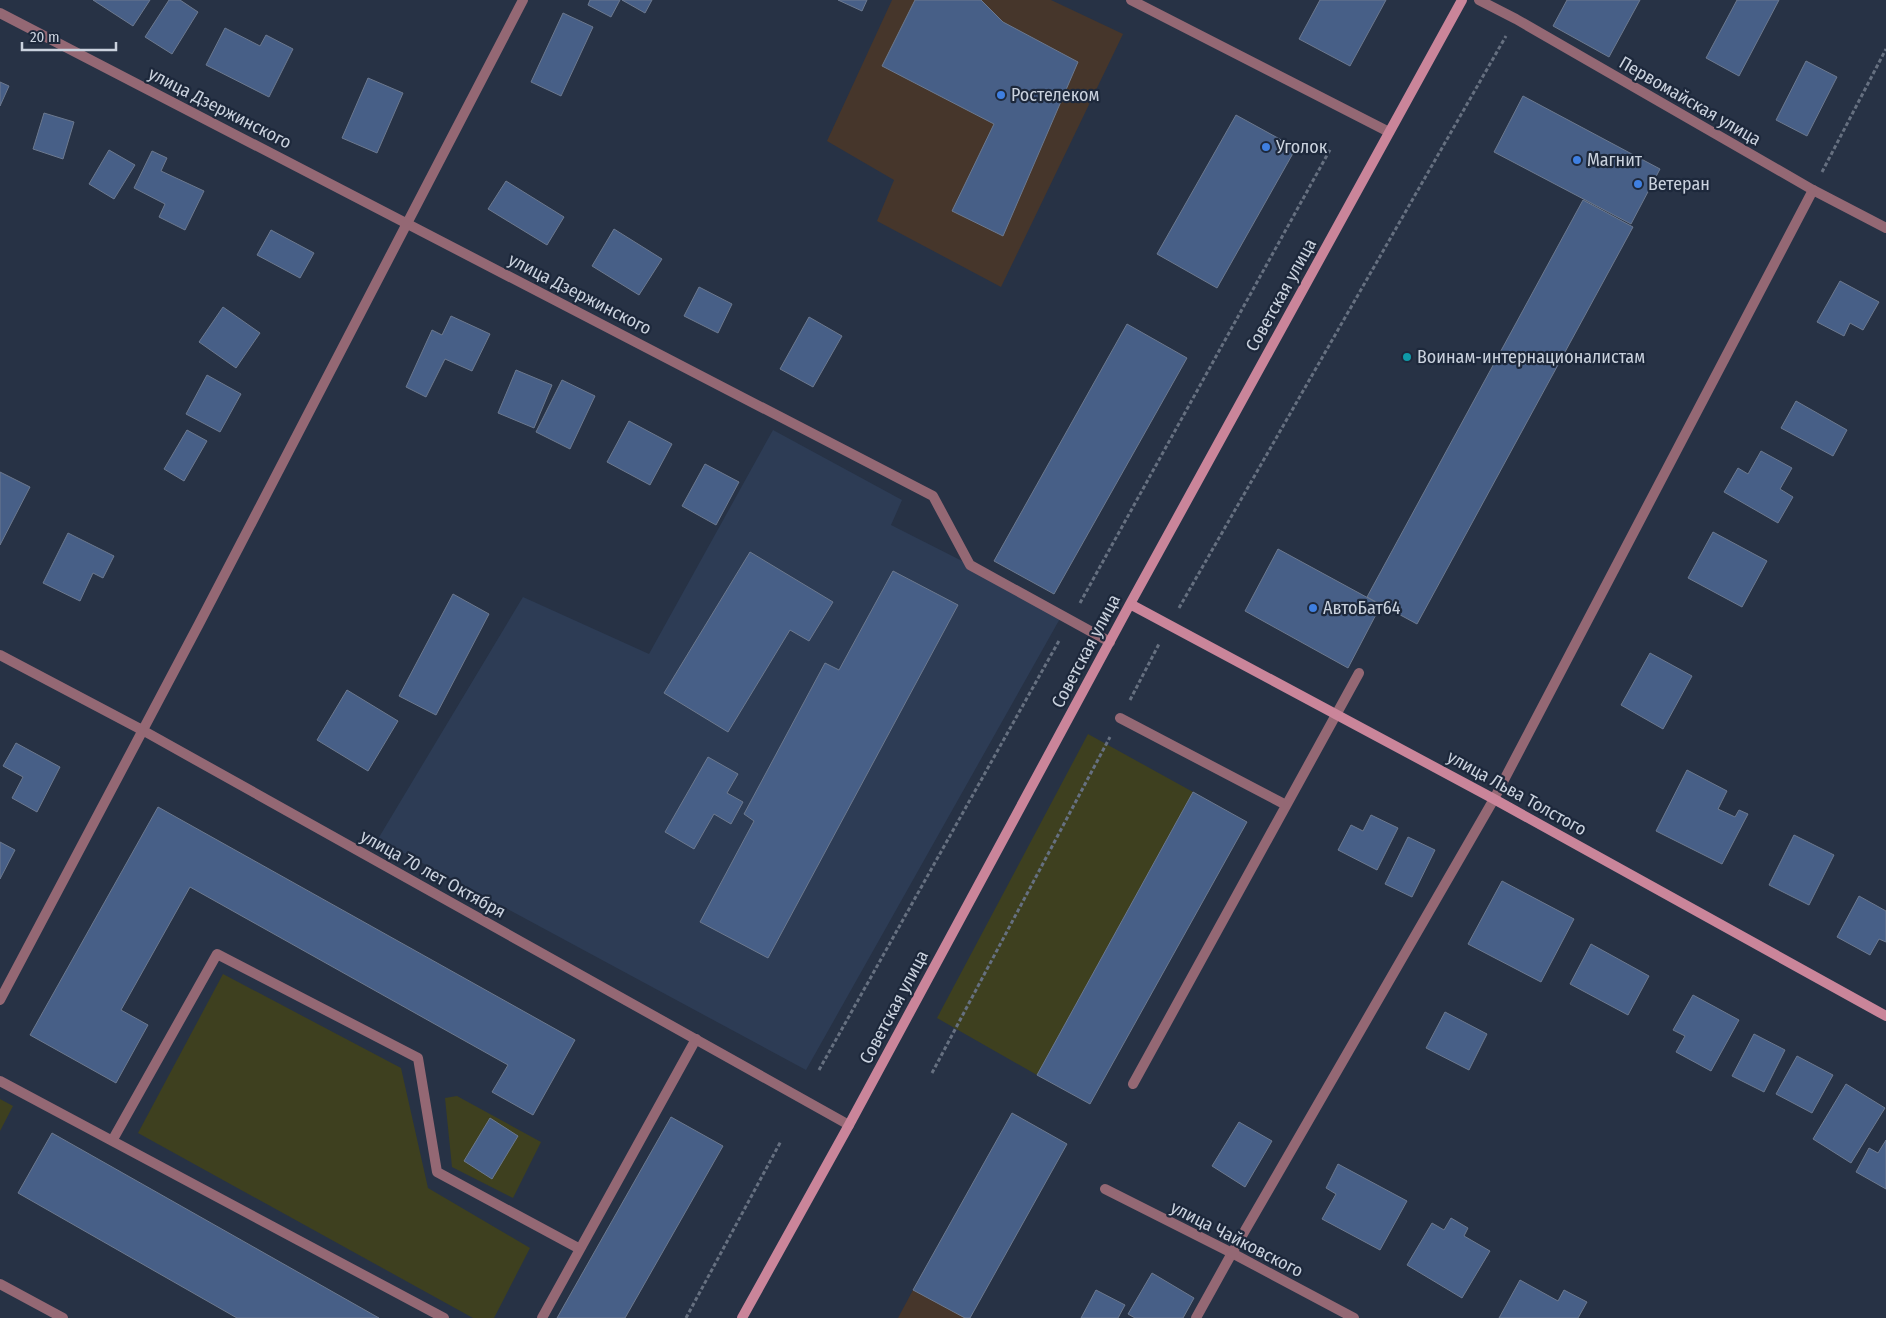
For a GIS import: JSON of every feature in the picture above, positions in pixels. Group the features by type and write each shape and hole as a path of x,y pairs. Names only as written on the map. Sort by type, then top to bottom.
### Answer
{"main road":[{"name":"Советская улица","path":"742,1318 849,1125 1130,604 1462,0"},
{"name":"улица Льва Толстого","path":"1130,604 1494,799 1886,1016"}],"street":[{"path":"0,1000 144,731 523,0"},
{"path":"1131,0 1389,132"},
{"name":"Первомайская улица","path":"1480,0 1516,18 1813,190 1886,228"},
{"name":"улица Дзержинского","path":"0,13 933,496 970,565 1110,642"},
{"path":"1196,1318 1494,799 1813,190"},
{"name":"улица 70 лет Октября","path":"0,655 144,731 849,1125"},
{"path":"1134,1084 1359,673"},
{"path":"1120,718 1286,805"},
{"path":"112,1141 217,954 418,1058 437,1172 580,1249"},
{"path":"542,1318 696,1039"},
{"path":"0,1081 444,1318"},
{"name":"улица Чайковского","path":"1105,1190 1232,1253 1354,1318"},
{"path":"0,1284 63,1318"}],"path":[{"path":"932,1074 1169,625 1516,18"},
{"path":"1813,190 1886,49"},
{"path":"819,1070 1071,620 1331,148"},
{"path":"686,1318 781,1141"}],"shaded area":[{"path":"892,0 1051,0 1123,34 1001,287 877,221 894,180 827,141"},
{"path":"773,430 902,500 891,525 1062,615 806,1070 378,839 523,597 649,654"},
{"path":"913,1290 967,1318 898,1318"}],"green space":[{"path":"1088,734 1193,792 1037,1075 937,1018"},
{"path":"223,974 401,1068 428,1188 530,1248 494,1318 473,1318 138,1133"},
{"path":"457,1096 541,1142 513,1198 452,1167 445,1098"},
{"path":"0,1099 13,1106 0,1131"}],"building":[{"path":"93,0 150,0 133,26"},
{"path":"169,0 180,0 198,12 172,54 145,37"},
{"path":"590,0 620,0 611,17 588,5"},
{"path":"622,0 652,0 645,13"},
{"path":"838,0 867,0 862,11"},
{"name":"Ростелеком","path":"915,0 981,0 1003,22 1078,62 1003,236 952,211 994,124 882,66"},
{"path":"1320,0 1386,0 1350,66 1299,39"},
{"path":"1567,0 1640,0 1609,57 1553,26"},
{"path":"1737,0 1779,0 1739,76 1706,58"},
{"path":"563,13 593,27 561,96 531,82"},
{"path":"225,28 260,46 266,35 293,49 269,97 206,65"},
{"path":"1806,61 1837,77 1807,136 1776,120"},
{"path":"368,78 403,93 377,153 342,138"},
{"path":"0,82 9,86 0,106"},
{"name":"Магнит","path":"1523,96 1660,169 1631,224 1494,152"},
{"path":"44,113 74,122 63,159 33,149"},
{"path":"1236,115 1296,148 1217,288 1157,254"},
{"path":"109,150 135,165 114,199 89,184"},
{"path":"152,151 167,158 161,171 204,191 185,230 159,217 165,204 134,188"},
{"path":"506,181 564,217 547,245 488,209"},
{"path":"1583,200 1633,227 1417,624 1367,597"},
{"path":"614,229 662,259 639,295 592,266"},
{"path":"271,230 314,253 300,278 257,255"},
{"path":"1840,281 1879,302 1863,330 1850,323 1844,336 1817,322"},
{"path":"699,287 732,304 718,333 684,316"},
{"path":"223,307 260,333 236,368 199,342"},
{"path":"451,316 490,334 472,371 445,359 426,397 406,387 432,330 442,335"},
{"path":"809,317 842,336 813,387 780,369"},
{"path":"1127,324 1187,358 1054,594 994,561"},
{"path":"516,370 552,385 534,428 498,413"},
{"path":"207,375 241,394 220,432 186,414"},
{"path":"562,380 595,396 570,449 536,432"},
{"path":"1796,401 1847,430 1833,456 1781,428"},
{"path":"629,421 672,444 650,485 607,462"},
{"path":"187,430 207,441 184,481 164,469"},
{"path":"1761,451 1792,468 1780,489 1793,497 1778,523 1724,492 1738,468 1748,474"},
{"path":"705,464 739,482 716,525 682,506"},
{"path":"0,472 30,487 0,545"},
{"path":"1713,532 1767,561 1742,607 1688,578"},
{"path":"68,533 114,556 103,578 93,573 80,601 43,583"},
{"name":"АвтоБат64","path":"1278,549 1381,605 1348,668 1245,611"},
{"path":"750,552 833,602 809,641 790,630 728,732 664,693"},
{"path":"893,571 958,605 768,958 700,922 754,821 744,814 825,663 839,670"},
{"path":"453,594 489,614 436,715 399,696"},
{"path":"1650,653 1692,676 1663,729 1621,705"},
{"path":"347,690 398,721 368,771 317,740"},
{"path":"16,743 60,767 37,812 12,798 23,777 3,766"},
{"path":"708,757 738,774 727,793 743,802 731,824 714,814 694,849 665,832"},
{"path":"1687,770 1727,791 1718,809 1735,817 1739,810 1748,814 1722,864 1656,831"},
{"path":"1193,792 1247,822 1090,1104 1037,1075"},
{"path":"158,807 575,1040 533,1115 492,1092 508,1065 190,887 121,1010 148,1025 116,1083 30,1035"},
{"path":"1371,815 1398,828 1377,870 1338,850 1351,825 1363,831"},
{"path":"1794,835 1834,855 1809,905 1769,885"},
{"path":"1408,837 1435,850 1412,897 1385,884"},
{"path":"0,842 15,850 0,879"},
{"path":"1502,881 1574,919 1541,982 1468,944"},
{"path":"1859,896 1886,911 1886,942 1879,939 1870,955 1837,937"},
{"path":"1591,944 1649,976 1628,1015 1570,984"},
{"path":"1693,995 1739,1020 1711,1071 1676,1052 1685,1036 1673,1030"},
{"path":"1445,1012 1487,1034 1469,1070 1426,1048"},
{"path":"1754,1034 1785,1050 1764,1092 1732,1076"},
{"path":"1797,1056 1833,1075 1812,1113 1776,1094"},
{"path":"1846,1084 1885,1108 1851,1163 1813,1139"},
{"path":"1012,1113 1067,1144 970,1318 965,1318 913,1290"},
{"path":"671,1117 723,1146 625,1318 557,1318"},
{"path":"490,1118 518,1136 492,1179 464,1161"},
{"path":"1239,1122 1272,1141 1245,1187 1212,1166"},
{"path":"52,1133 379,1318 237,1318 18,1193"},
{"path":"1886,1140 1886,1189 1856,1172 1869,1148 1878,1153"},
{"path":"1338,1164 1407,1201 1380,1250 1322,1219 1336,1194 1326,1188"},
{"path":"1451,1218 1468,1228 1464,1236 1490,1251 1462,1298 1407,1265 1432,1223 1444,1230"},
{"path":"1152,1273 1194,1298 1183,1318 1135,1318 1128,1314"},
{"path":"1520,1280 1558,1301 1564,1290 1587,1302 1578,1318 1499,1318"},
{"path":"1096,1290 1125,1305 1118,1318 1081,1318"}],"place":[{"name":"Ростелеком","path":"1001,95"},
{"name":"Уголок","path":"1266,147"},
{"name":"Магнит","path":"1577,160"},
{"name":"Ветеран","path":"1638,184"},
{"name":"Воинам-интернационалистам","path":"1407,357"},
{"name":"АвтоБат64","path":"1313,608"}]}
